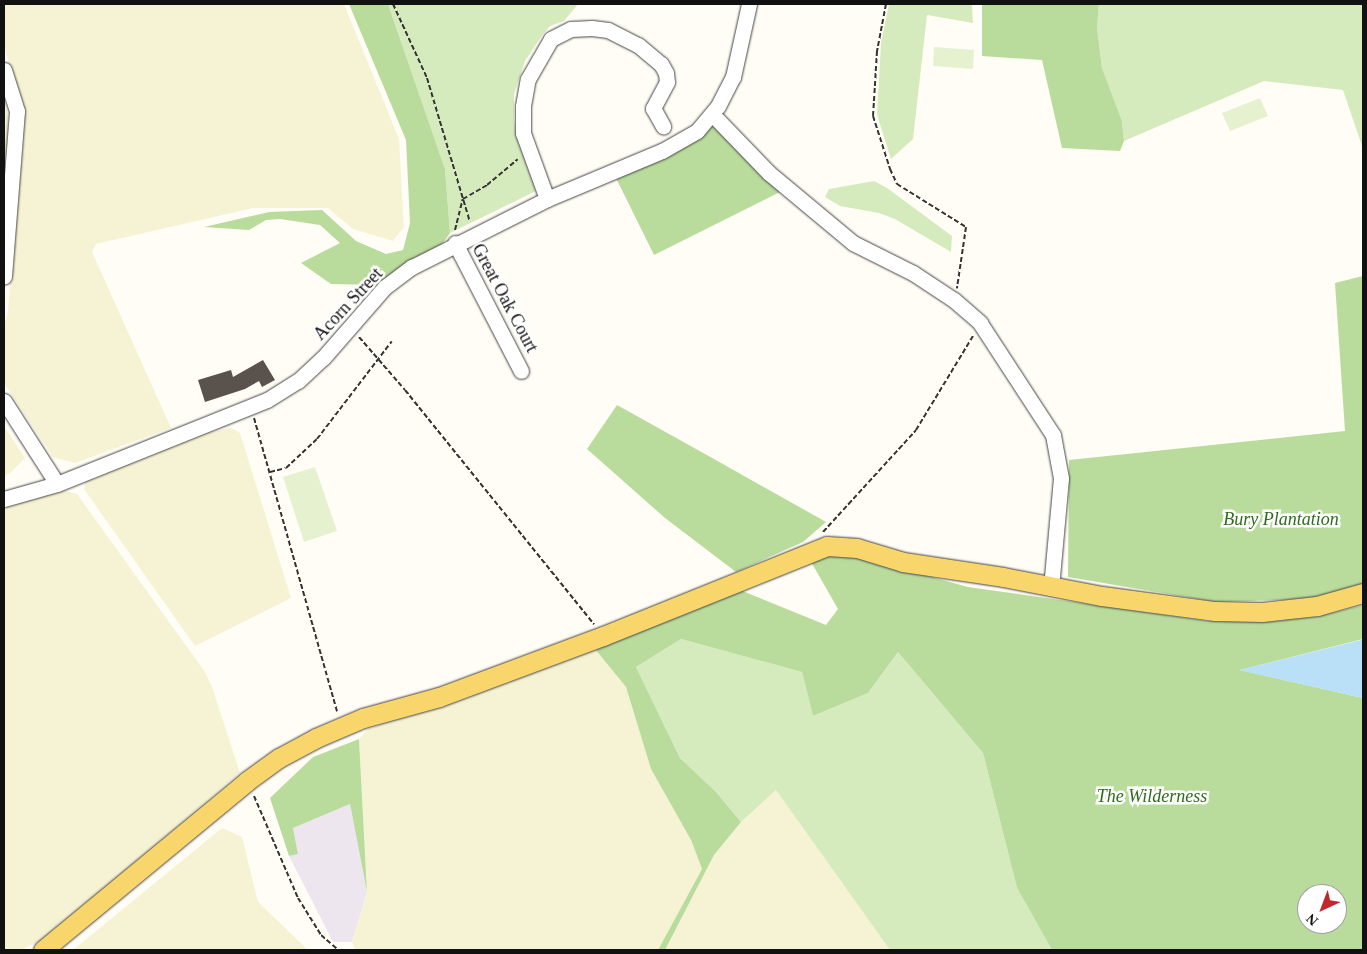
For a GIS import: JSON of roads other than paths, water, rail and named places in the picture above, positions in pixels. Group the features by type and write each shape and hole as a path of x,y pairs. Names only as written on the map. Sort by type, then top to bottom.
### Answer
{"main road":[{"path":"43,950 247,781 279,758 341,726 438,697 603,636 827,546 857,548 903,562 1003,577 1051,587 1215,611 1262,612 1308,607 1363,593"}],"street":[{"name":"Acorn Street","path":"4,499 58,484 167,438 251,407 298,382 323,358 384,287 412,267 474,234 547,199 662,151 697,131 718,106 733,77 750,4"},
{"path":"547,199 523,134 523,106 528,79 551,39 571,29 608,30 638,45 661,64 666,72 667,82 654,108 663,126"},
{"path":"4,70 18,111 4,276"},
{"path":"712,114 769,173 853,243 912,273 954,300 980,323 1053,436 1060,478 1051,587"},
{"name":"Great Oak Court","path":"457,243 521,371"},
{"path":"4,401 58,484"}],"water":[{"path":"1363,639 1363,698 1239,670 1361,640"}],"park label":[{"name":"Bury Plantation","path":"1281,519"},
{"name":"The Wilderness","path":"1152,796"}]}
